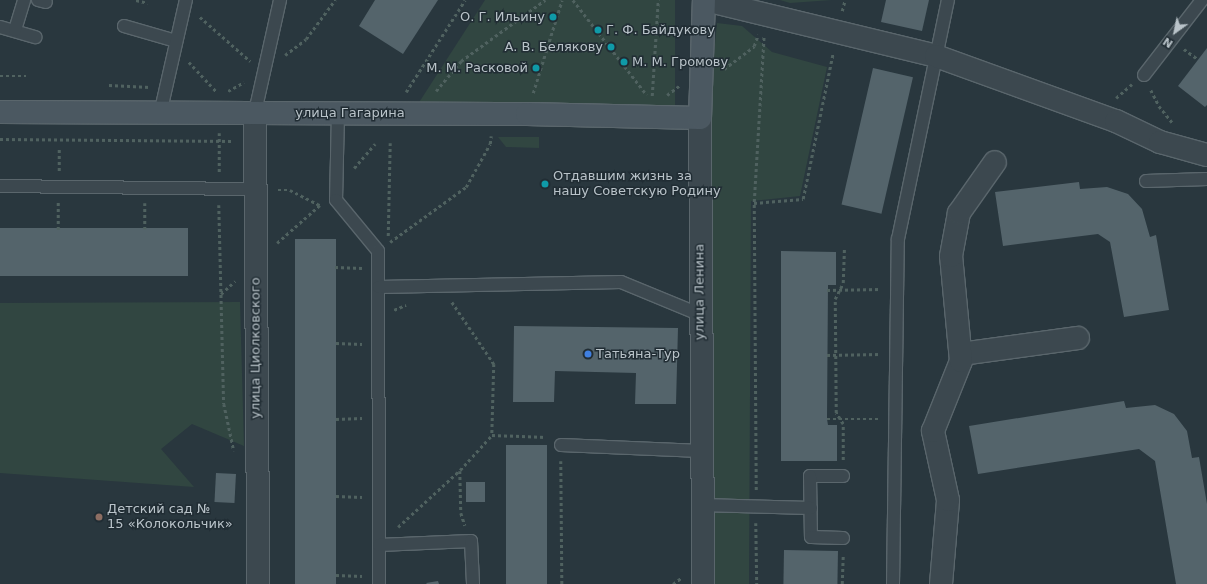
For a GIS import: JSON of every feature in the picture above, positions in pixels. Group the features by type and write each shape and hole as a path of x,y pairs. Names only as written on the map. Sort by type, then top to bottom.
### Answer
{"street":[{"path":"705,0 936,56 1116,121 1160,142 1207,155"},
{"name":"улица Ленина","path":"703,584 701,504 700,79 705,0"},
{"name":"улица Гагарина","path":"0,112 160,114 255,112 527,114 700,118"},
{"name":"улица Циолковского","path":"255,112 258,584"},
{"path":"941,584 948,500 933,431 961,361 951,256 959,213 995,162"},
{"path":"961,354 1078,338"}],"lane":[{"path":"15,30 24,0"},
{"path":"255,112 262,72 280,0"},
{"path":"893,584 898,239 948,0"},
{"path":"1144,75 1202,0"},
{"path":"160,114 185,2"},
{"path":"124,26 176,44"},
{"path":"0,27 36,37"},
{"path":"338,113 336,200 378,251 379,584"},
{"path":"1146,182 1207,179"},
{"path":"0,186 219,190 255,189"},
{"path":"379,287 621,282 700,315"},
{"path":"561,446 701,451"},
{"path":"843,476 810,476 811,537 843,538"},
{"path":"701,504 811,508"},
{"path":"379,545 471,541 473,584"}],"path":[{"path":"136,0 148,3"},
{"path":"176,44 220,95 262,72 306,39 335,0"},
{"path":"403,97 465,0"},
{"path":"433,95 461,61 545,0"},
{"path":"527,114 562,0"},
{"path":"573,0 651,100 658,0"},
{"path":"754,203 803,199 845,0"},
{"path":"185,2 262,72"},
{"path":"700,79 711,79 754,46 766,14"},
{"path":"757,584 754,203 766,14"},
{"path":"1096,114 1144,75 1159,106 1174,124"},
{"path":"0,76 26,76"},
{"path":"390,142 388,244 466,187 490,144 491,136"},
{"path":"336,188 375,144"},
{"path":"219,147 224,404 235,455"},
{"path":"145,188 145,229"},
{"path":"255,189 290,190 326,209"},
{"path":"843,476 843,424 836,413 836,299 843,283 844,247"},
{"path":"336,268 370,268 371,257 378,251"},
{"path":"828,290 897,288"},
{"path":"379,545 460,470 492,436 494,364 449,296"},
{"path":"336,343 364,344"},
{"path":"827,355 897,353"},
{"path":"336,419 364,418"},
{"path":"827,419 896,419"},
{"path":"492,436 551,437 561,446 562,584"},
{"path":"460,470 461,513 471,541"},
{"path":"336,496 364,497"},
{"path":"842,584 843,538"},
{"path":"336,575 364,576"}],"green space":[{"path":"485,0 675,0 675,110 418,104"},
{"path":"780,0 832,0 790,3"},
{"path":"717,23 742,26 772,52 827,67 800,196 751,201 749,584 714,584 708,118"},
{"path":"498,137 539,137 539,148 506,147"},
{"path":"240,302 244,446 192,424 161,449 194,487 0,473 0,303"}],"building":[{"path":"375,0 438,0 403,54 359,26"},
{"path":"886,0 929,0 922,31 881,22"},
{"path":"1207,48 1207,105 1205,107 1178,86"},
{"path":"873,68 913,77 881,214 842,204"},
{"path":"1079,182 1080,189 1107,187 1128,194 1142,209 1150,237 1156,235 1169,310 1124,317 1110,242 1098,234 1003,246 995,192"},
{"path":"0,228 188,228 188,276 0,276"},
{"path":"295,239 336,239 336,584 295,584"},
{"path":"781,251 836,252 836,285 828,285 827,419 828,425 837,425 837,461 781,461"},
{"path":"514,326 678,328 676,404 635,404 636,373 555,371 554,402 513,402"},
{"path":"1124,401 1126,408 1155,405 1174,414 1187,431 1192,458 1199,457 1207,504 1207,584 1176,584 1155,461 1139,449 978,474 969,426"},
{"path":"506,445 547,445 547,584 506,584"},
{"path":"216,473 236,474 234,503 214,502"},
{"path":"466,482 485,482 485,502 466,502"},
{"path":"784,550 838,551 837,584 783,584"},
{"path":"438,581 439,584 426,583"}],"place":[{"name":"О. Г. Ильину","path":"553,17"},
{"name":"Г. Ф. Байдукову","path":"598,30"},
{"name":"А. В. Белякову","path":"611,47"},
{"name":"М. М. Громову","path":"624,62"},
{"name":"М. М. Расковой","path":"536,68"},
{"name":"Отдавшим жизнь за нашу Советскую Родину","path":"545,184"},
{"name":"Татьяна-Тур","path":"588,354"},
{"name":"Детский сад № 15 «Колокольчик»","path":"99,517"}]}
